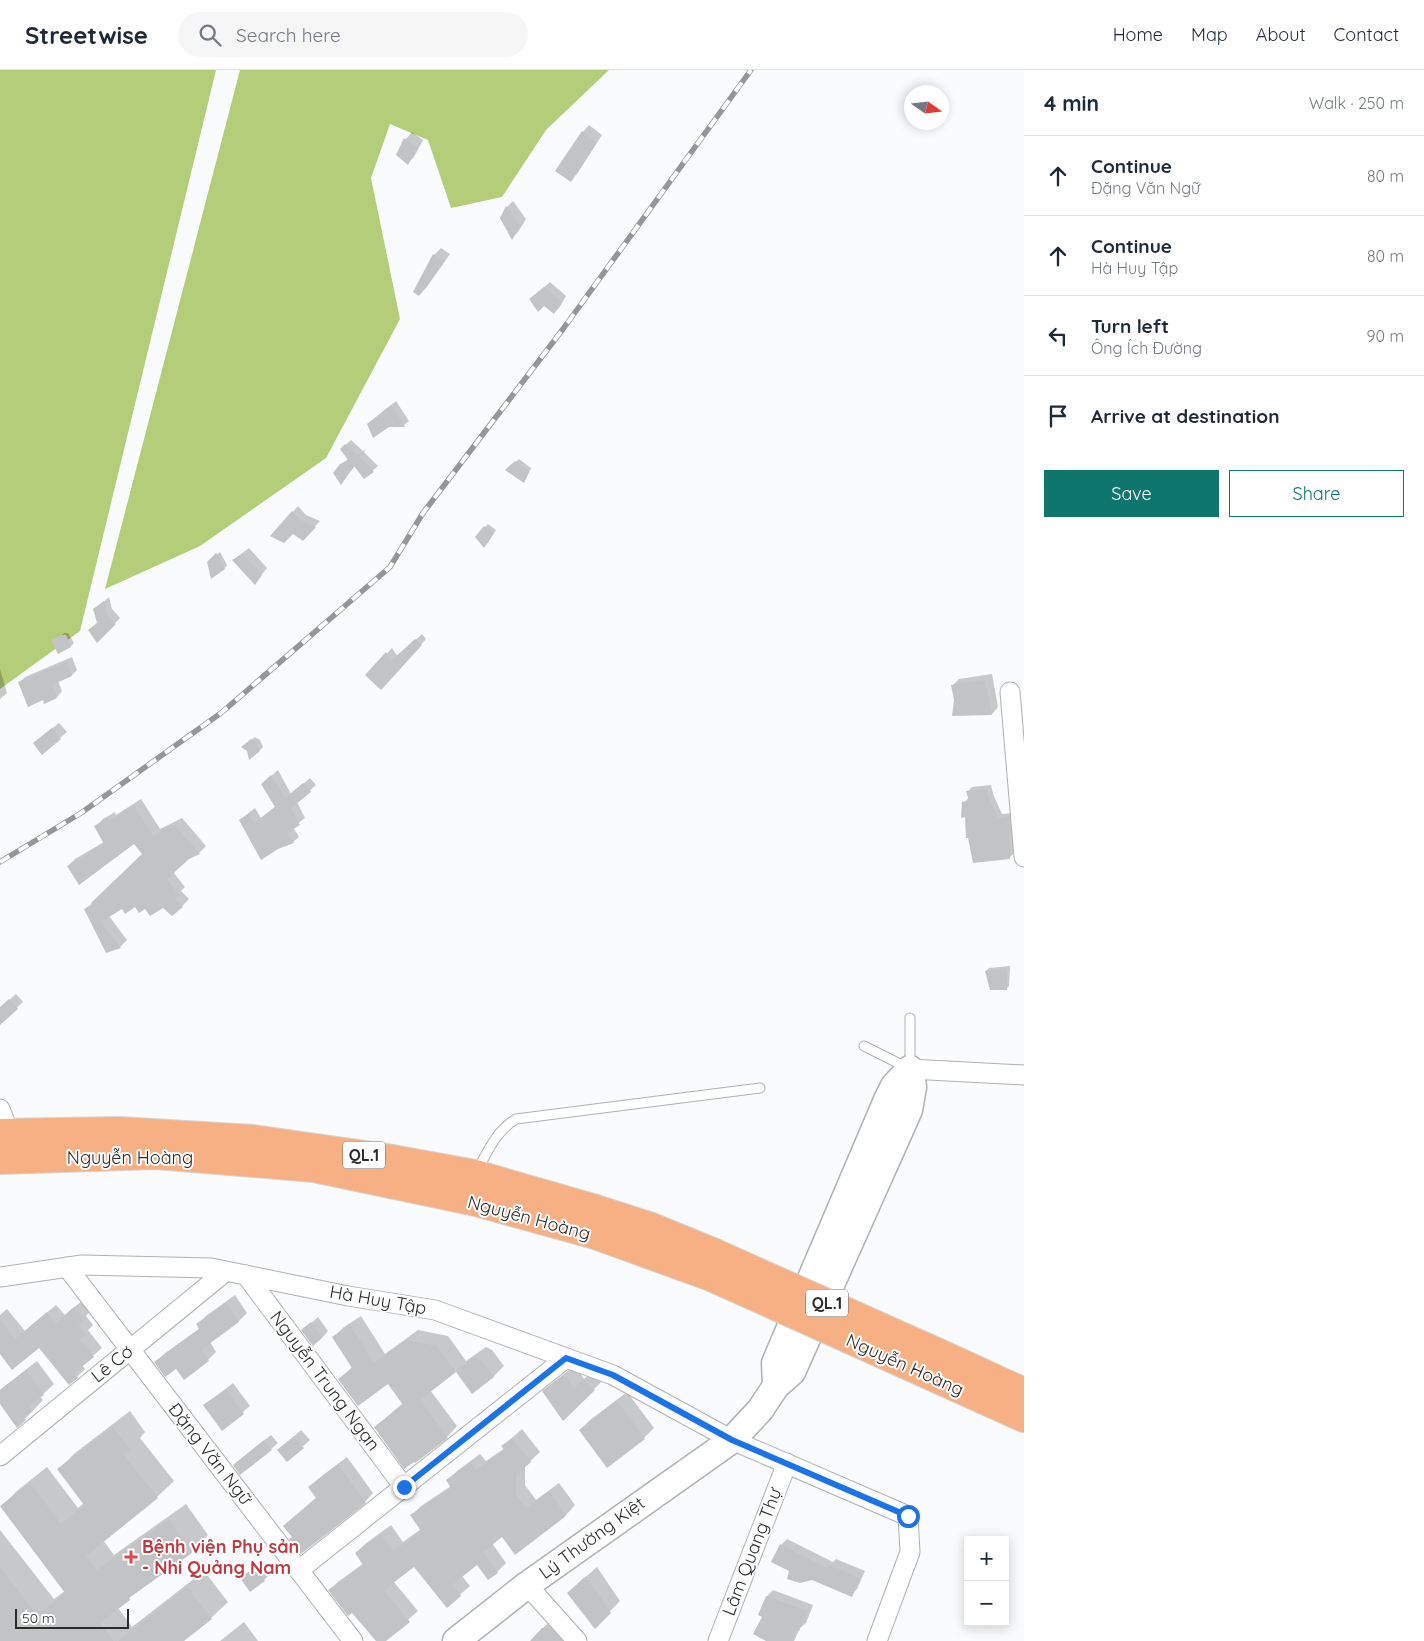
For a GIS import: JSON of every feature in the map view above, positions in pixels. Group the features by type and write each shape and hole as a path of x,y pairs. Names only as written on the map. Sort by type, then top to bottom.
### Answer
{"highway":[{"name":"Nguyễn Hoàng","path":"3,1124 253,1139 387,1158 475,1174 649,1226 713,1265 932,1363 1024,1392"},
{"name":"Nguyễn Hoàng","path":"0,1160 156,1154 314,1168 485,1205 713,1265"},
{"name":"Nguyễn Hoàng","path":"932,1363 1024,1418"}],"street":[{"path":"1010,692 1019,744 1024,855"},
{"path":"910,1069 1024,1075"},
{"name":"Lý Thường Kiệt","path":"456,1641 526,1585 732,1440 760,1410 776,1386 775,1363 843,1232 887,1100 894,1086 910,1069"},
{"name":"Hà Huy Tập","path":"0,1277 82,1265 211,1268 348,1296 434,1310 613,1375 732,1440"},
{"name":"Đặng Văn Ngữ","path":"67,1267 354,1641"},
{"name":"Lê Cơ","path":"4,1446 130,1350 225,1272"},
{"name":"Nguyễn Trung Ngạn","path":"246,1275 404,1487"},
{"path":"299,1570 566,1358"},
{"path":"732,1440 908,1516 910,1552 876,1641"},
{"name":"Lâm Quang Thự","path":"721,1640 786,1463"},
{"path":"526,1585 577,1641"}],"lane":[{"path":"864,1046 910,1069 910,1018"},
{"path":"475,1174 496,1136 516,1119 760,1088"}],"green space":[{"path":"0,70 216,70 80,631 0,689"},
{"path":"240,70 609,70 546,130 502,197 451,208 428,140 390,124 371,178 400,319 326,458 200,546 105,589"}],"building":[{"path":"582,131 597,142 571,182 555,171"},
{"path":"404,138 417,147 408,165 396,155"},
{"path":"506,206 520,226 512,240 500,218"},
{"path":"433,254 445,261 419,296 413,292"},
{"path":"544,287 561,301 554,314 544,306 538,312 529,299"},
{"path":"391,405 405,427 389,427 373,438 367,424"},
{"path":"345,444 357,455 364,452 360,457 374,472 364,479 354,466 341,485 333,473 340,464 348,460 340,449"},
{"path":"515,461 529,471 524,483 505,470"},
{"path":"292,511 300,520 316,527 303,541 293,534 284,543 270,536"},
{"path":"484,526 494,533 484,548 475,537"},
{"path":"216,553 225,569 211,579 207,562"},
{"path":"242,554 262,575 255,585 232,560"},
{"path":"104,601 107,615 116,624 97,643 88,630 97,623 93,609"},
{"path":"61,635 66,635 71,647 58,654 51,640"},
{"path":"415,639 422,645 381,690 365,675 386,652 391,661"},
{"path":"66,662 72,676 52,685 57,698 44,704 43,700 28,707 18,682"},
{"path":"985,680 992,715 952,716 954,700 951,685"},
{"path":"52,728 61,739 42,755 33,743"},
{"path":"251,739 257,743 260,751 249,760 247,751 241,747"},
{"path":"271,775 285,798 303,783 311,792 291,808 300,825 287,833 294,843 278,849 261,860 239,820 249,813 254,823 275,807 261,784"},
{"path":"986,789 998,818 1009,816 1011,834 1009,834 1010,859 973,863 968,838 966,838 965,817 961,818 962,802 969,801 966,791"},
{"path":"134,805 153,836 174,825 200,854 189,859 167,879 179,895 174,899 183,907 172,916 163,908 150,916 145,909 139,913 135,907 125,914 122,909 101,922 121,948 106,953 84,909 90,907 91,903 142,854 134,844 79,885 67,866 104,844 94,826 108,818 109,821"},
{"path":"1007,968 1007,990 990,990 985,971"},
{"path":"9,999 18,1009 0,1025 0,1007"},
{"path":"226,1303 239,1322 201,1350 209,1361 184,1380 176,1369 165,1377 154,1362 199,1329 196,1324"},
{"path":"74,1307 84,1319 78,1325 86,1335 80,1339 94,1357 74,1373 78,1378 69,1385 39,1348 12,1370 0,1354 0,1319 15,1339 47,1312 56,1323"},
{"path":"311,1322 322,1338 313,1346 301,1330"},
{"path":"350,1325 374,1363 406,1340 437,1346 455,1371 474,1357 481,1360 494,1377 472,1394 456,1372 420,1400 448,1438 404,1469 374,1427 403,1405 388,1384 358,1406 338,1379 352,1368 332,1337"},
{"path":"26,1370 44,1395 29,1406 33,1411 24,1418 26,1420 17,1428 0,1404 0,1390"},
{"path":"564,1374 574,1389 583,1379 595,1390 563,1421 542,1391"},
{"path":"226,1389 244,1414 222,1431 203,1405"},
{"path":"617,1401 645,1439 607,1468 579,1430"},
{"path":"113,1427 130,1449 123,1454 158,1498 86,1556 97,1570 169,1519 192,1553 129,1598 130,1600 100,1623 114,1641 0,1641 0,1567 37,1615 65,1593 0,1506 30,1483 61,1524 84,1505 57,1469"},
{"path":"294,1436 304,1448 287,1462 277,1450"},
{"path":"512,1438 531,1462 516,1475 516,1495 526,1508 549,1491 566,1516 515,1555 502,1537 483,1552 498,1573 488,1580 477,1565 452,1585 461,1596 447,1608 414,1567 384,1590 410,1622 386,1641 376,1641 352,1613 348,1616 328,1590 363,1565 355,1553 381,1534 393,1551 421,1531 410,1515 451,1488 446,1480 471,1462 476,1470 504,1450 501,1446"},
{"path":"264,1440 272,1450 240,1475 233,1465"},
{"path":"338,1464 366,1503 301,1554 289,1539 292,1537 283,1526 316,1498 308,1487"},
{"path":"780,1544 827,1568 829,1565 860,1578 852,1597 812,1580 800,1583 787,1579 789,1571 771,1562"},
{"path":"255,1567 265,1581 250,1592 240,1578"},
{"path":"586,1576 611,1613 595,1629 567,1593"},
{"path":"187,1587 212,1619 184,1641 118,1641"},
{"path":"766,1596 807,1611 799,1631 797,1630 792,1641 766,1641 753,1634 762,1617 758,1615"},
{"path":"542,1628 552,1629 562,1641 530,1641"}],"railway":[{"path":"0,862 81,813 221,713 390,567 423,513 563,329 751,70"}],"place":[{"name":"Bệnh viện Phụ sản - Nhi Quảng Nam","path":"131,1557"}],"route":[{"path":"404,1487 566,1358 613,1375 732,1440 908,1516"}]}
